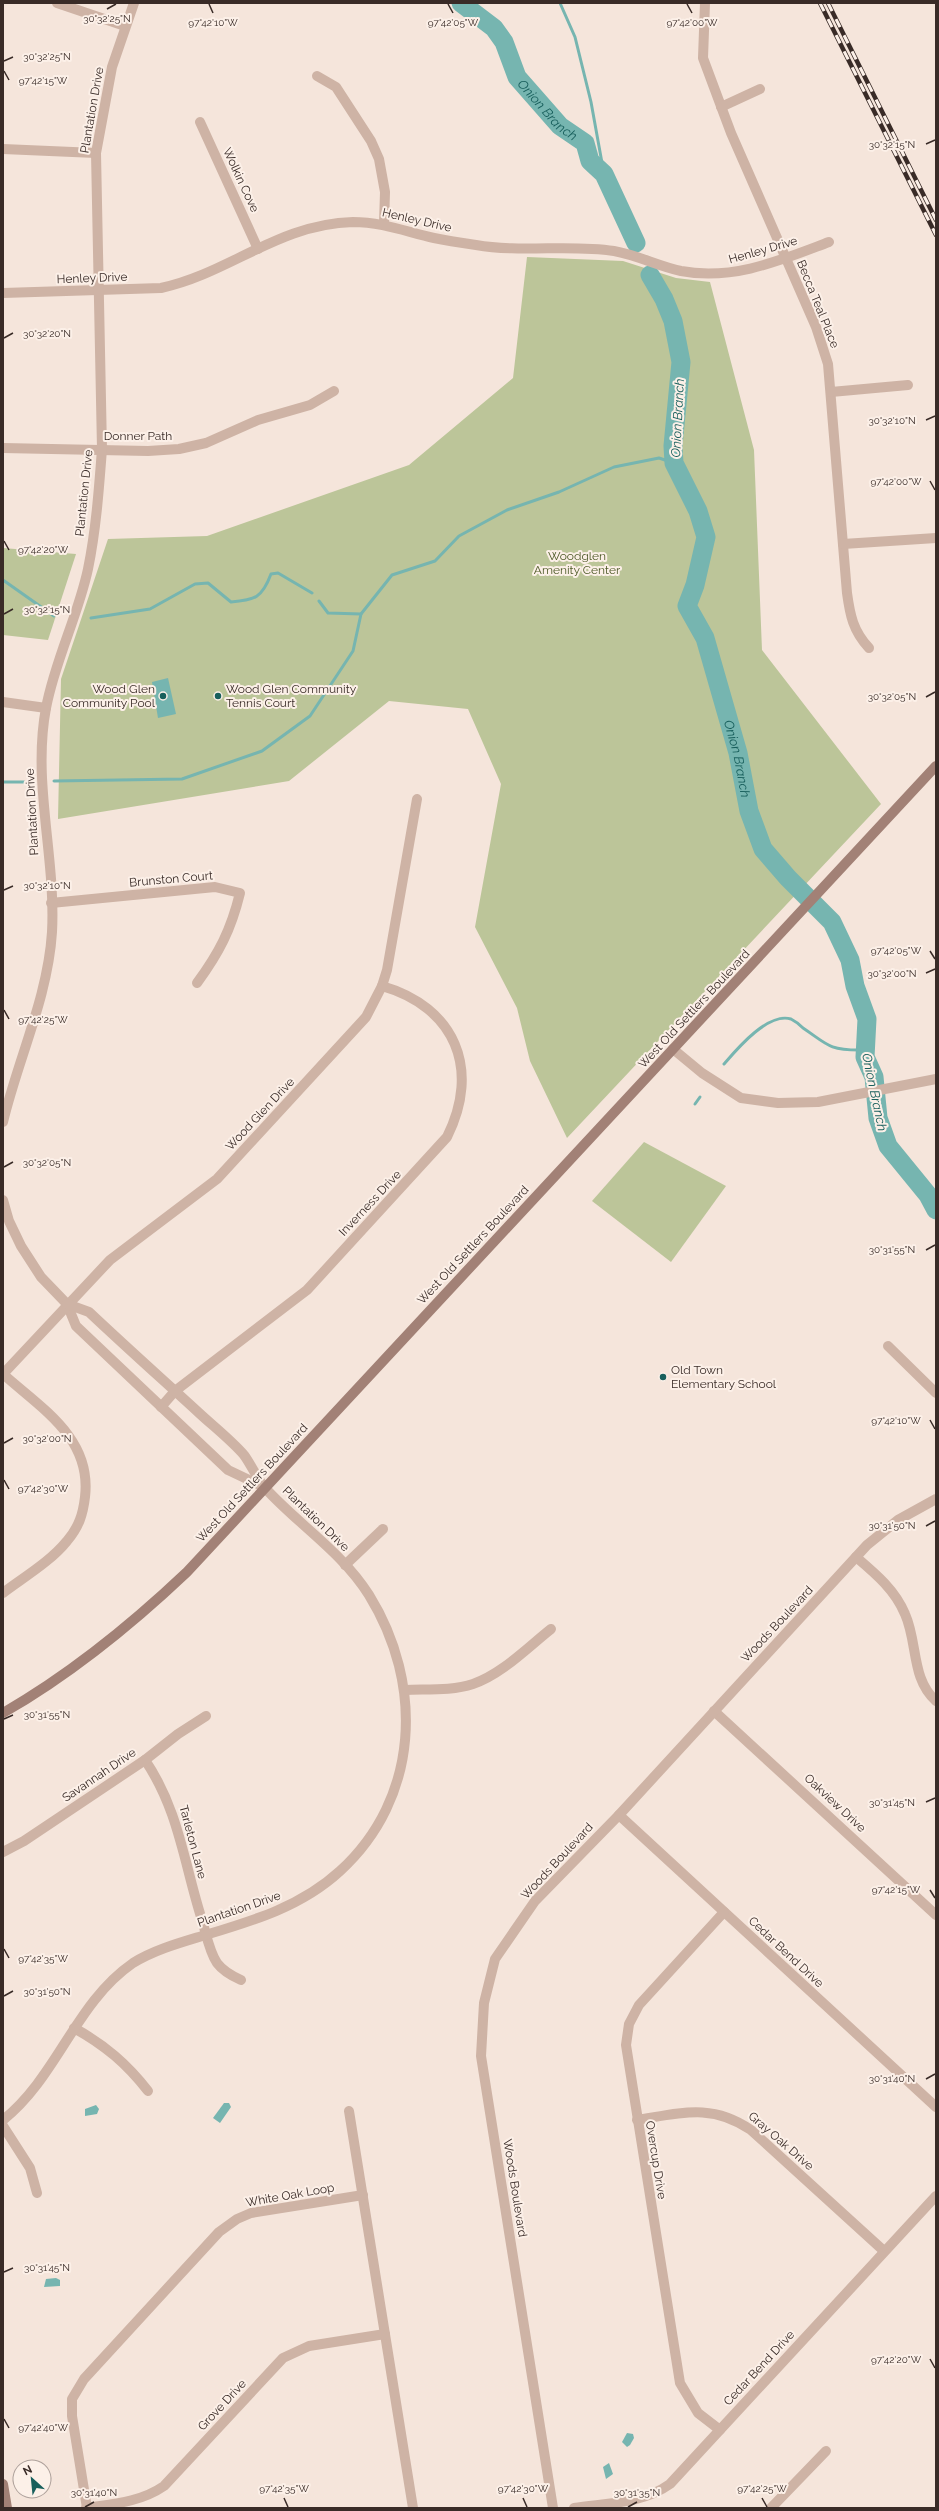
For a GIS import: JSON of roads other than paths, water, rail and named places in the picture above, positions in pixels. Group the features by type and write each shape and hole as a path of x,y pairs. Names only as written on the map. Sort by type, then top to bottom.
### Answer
{"main road":[{"name":"West Old Settlers Boulevard","path":"3,1713 79,1664 117,1636 187,1572 264,1487 780,936 934,769"},
{"path":"3,2484 7,2508"}],"street":[{"path":"57,3 125,26"},
{"name":"Plantation Drive","path":"3,1122 47,969 52,932 43,806 43,748 46,708 88,569 99,492 102,449 96,153 112,67 134,3"},
{"name":"Becca Teal Place","path":"705,3 703,58 720,107 816,327 828,364 847,593 852,624 858,636 869,648"},
{"path":"317,76 336,87 372,141 379,159 385,192 384,224"},
{"path":"720,107 760,89"},
{"name":"Wolkin Cove","path":"200,122 258,249"},
{"path":"3,149 96,153"},
{"name":"Henley Drive","path":"3,294 161,288 181,284 310,227 339,223 384,224 434,238 489,248 614,251 679,271 708,275 737,273 786,258 828,242"},
{"path":"831,392 908,385"},
{"name":"Donner Path","path":"3,448 179,449 206,443 258,420 310,404 334,391"},
{"path":"843,544 936,538"},
{"path":"3,702 46,708"},
{"name":"Wood Glen Drive","path":"3,1374 67,1304 110,1260 217,1179 366,1017 382,986 387,970 417,799"},
{"name":"Brunston Court","path":"51,903 215,887 240,893 234,915 218,955 197,983"},
{"name":"Inverness Drive","path":"161,1407 175,1391 293,1303 307,1290 447,1136 456,1119 463,1092 460,1060 455,1044 443,1024 432,1012 399,991 382,986"},
{"path":"673,1050 702,1073 741,1098 778,1103 818,1102 936,1079"},
{"name":"Plantation Drive","path":"3,1200 9,1221 30,1262 67,1304 76,1326 228,1470 264,1487"},
{"name":"Plantation Drive","path":"3,2120 34,2091 74,2028 97,1996 134,1963 166,1948 249,1922 298,1902 341,1871 361,1849 383,1814 402,1764 406,1728 405,1690 387,1629 368,1594 334,1551 264,1487 243,1454 175,1391 89,1312 67,1304"},
{"path":"888,1346 936,1393"},
{"path":"3,1374 59,1424 75,1443 81,1453 86,1483 82,1519 68,1541 3,1593"},
{"name":"Woods Boulevard","path":"553,2508 481,2056 481,2022 495,1959 535,1901 619,1815 856,1557 882,1532 936,1499"},
{"path":"345,1565 383,1529"},
{"path":"856,1557 884,1581 899,1600 911,1631 921,1683 936,1701"},
{"path":"405,1690 458,1687 473,1684 493,1674 551,1629"},
{"name":"Oakview Drive","path":"714,1711 936,1915"},
{"name":"Savannah Drive","path":"3,1852 24,1841 145,1760 178,1734 206,1716"},
{"name":"Tarleton Lane","path":"145,1760 165,1793 174,1814 216,1962 229,1974 241,1980"},
{"name":"Cedar Bend Drive","path":"619,1815 936,2107"},
{"name":"Overcup Drive","path":"720,2430 698,2413 680,2383 626,2052 629,2024 639,2005 724,1912"},
{"path":"74,2028 105,2046 119,2058 148,2091"},
{"path":"350,2111 413,2508"},
{"name":"Gray Oak Drive","path":"637,2120 695,2111 718,2113 739,2121 751,2130 884,2251"},
{"path":"3,2126 30,2168 37,2193"},
{"name":"White Oak Loop","path":"86,2508 72,2416 72,2399 84,2379 220,2232 237,2219 258,2211 363,2195"},
{"name":"Cedar Bend Drive","path":"574,2508 636,2500 664,2488 720,2430 936,2196"},
{"name":"Grove Drive","path":"86,2508 138,2499 154,2493 164,2486 273,2368 295,2351 309,2346 385,2334"},
{"path":"771,2508 826,2451"}],"water":[{"name":"Wood Glen Community Pool","path":"168,678 176,714 158,718 152,682"},
{"path":"224,2103 229,2103 231,2107 220,2123 213,2118"},
{"path":"96,2105 99,2109 97,2114 85,2116 85,2109"},
{"path":"56,2278 60,2280 60,2286 44,2287 46,2279"},
{"path":"627,2433 633,2434 634,2438 627,2447 622,2442"},
{"path":"609,2463 613,2474 606,2479 603,2467"}],"waterway":[{"name":"Onion Branch","path":"461,3 494,28 504,42 517,77 560,126 585,143 590,161 604,174 636,243"},
{"path":"560,3 575,37 591,102 604,174"},
{"name":"Onion Branch","path":"650,275 664,299 673,321 681,362 673,446 674,463 698,511 706,537 695,585 687,606 705,638 738,753 749,811 763,849 788,878 832,922 850,960 855,986 867,1019 865,1057 874,1077 878,1118 888,1146 928,1195 936,1210"},
{"path":"319,601 328,613 361,614 392,575 435,561 459,536 507,510 559,492 614,467 659,458 674,463"},
{"path":"91,618 150,609 195,584 208,583 231,602 252,599 261,593 271,574 278,573 312,593"},
{"path":"3,580 54,616"},
{"path":"54,781 182,779 262,751 310,716 353,651 361,614"},
{"path":"3,782 24,782"},
{"path":"724,1064 754,1033 763,1026 782,1018 793,1020 828,1045 841,1049 859,1050 865,1057"},
{"path":"695,1104 700,1097"}],"railway":[{"path":"820,3 936,235"},
{"path":"828,3 936,220"}],"place":[{"name":"Wood Glen Community Pool","path":"163,696"},
{"name":"Wood Glen Community Tennis Court","path":"218,696"},
{"name":"Old Town Elementary School","path":"663,1377"}],"park label":[{"name":"Woodglen Amenity Center","path":"577,563"}]}
